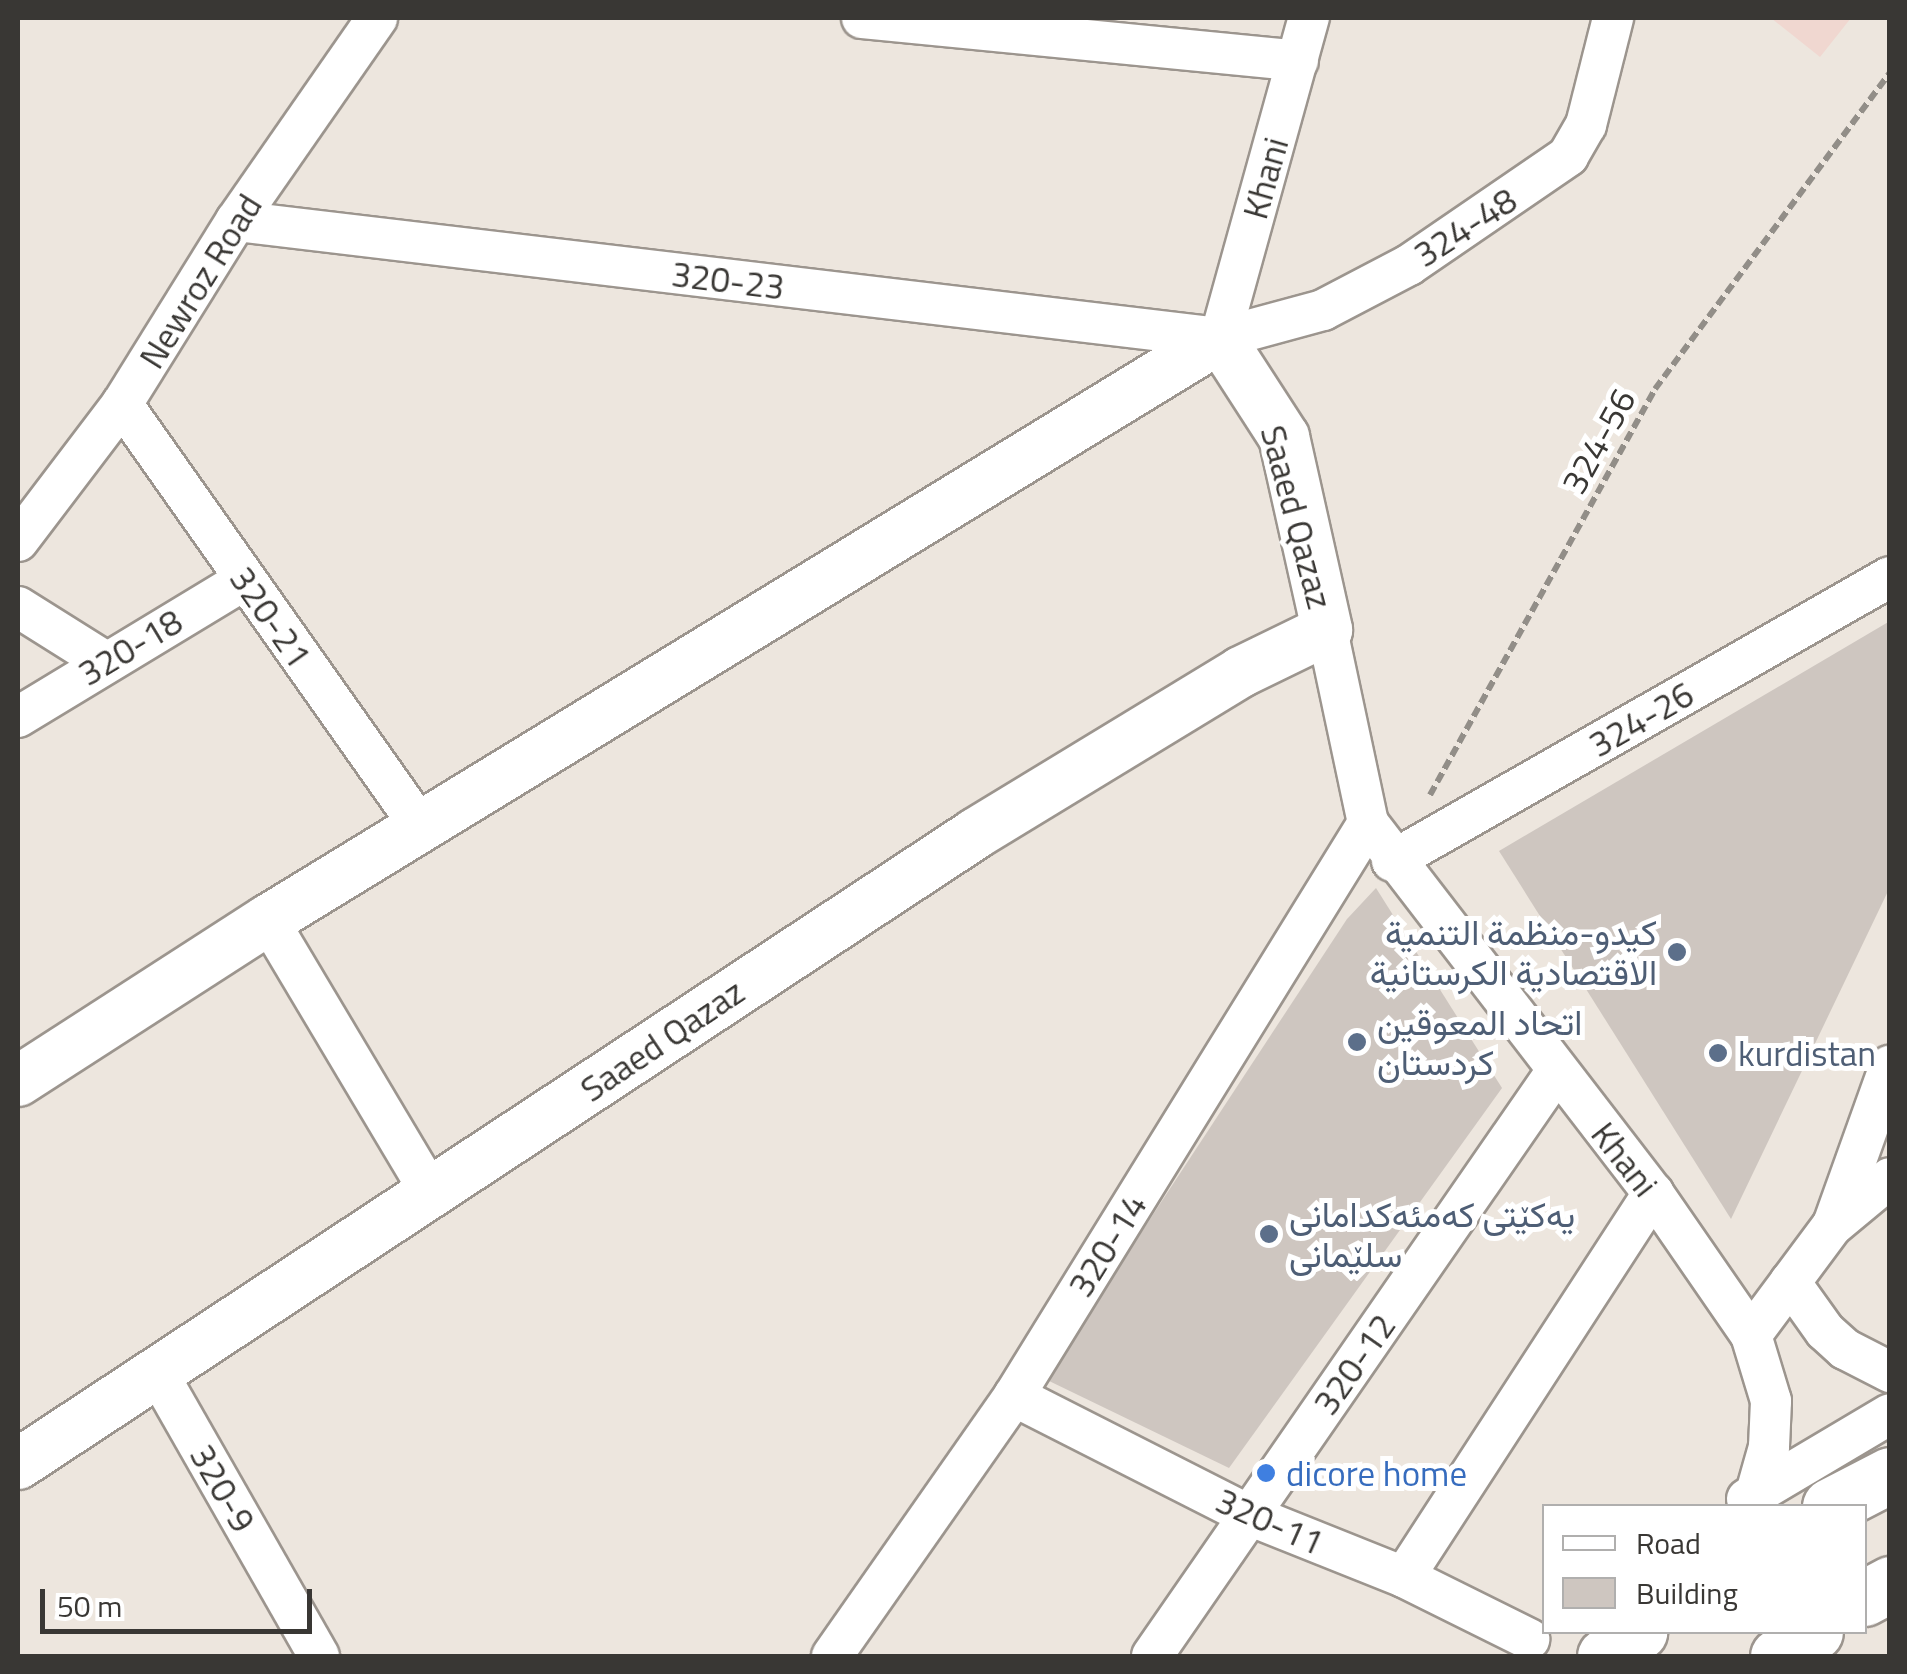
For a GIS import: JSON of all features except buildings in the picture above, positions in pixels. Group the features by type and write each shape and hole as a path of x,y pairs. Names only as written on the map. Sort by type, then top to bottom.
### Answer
{"highway":[{"path":"1834,1504 1890,1475"},
{"path":"1867,1596 1890,1584"},
{"path":"1605,1656 1636,1634"},
{"path":"1778,1656 1812,1634"}],"street":[{"name":"Newroz Road","path":"18,541 122,404 236,221 377,18"},
{"path":"862,18 1298,61"},
{"name":"Khani","path":"1220,338 1309,18"},
{"name":"324-48","path":"1220,338 1323,310 1409,265 1568,156 1586,126 1613,18"},
{"name":"320-23","path":"236,221 1220,338"},
{"path":"18,1081 268,920 1220,338"},
{"name":"Saaed Qazaz","path":"18,1464 975,834 1240,672 1328,630 1284,436 1220,338"},
{"name":"320-21","path":"122,404 422,829"},
{"name":"324-26","path":"1392,861 1890,577"},
{"name":"320-18","path":"18,717 104,661 244,580"},
{"path":"18,607 104,661"},
{"name":"Khani","path":"1328,630 1368,824 1392,861 1653,1193 1752,1334 1762,1356 1771,1401 1768,1447 1745,1500"},
{"name":"320-14","path":"832,1656 1014,1396 1368,824"},
{"path":"268,920 432,1194"},
{"path":"1832,1226 1890,1066"},
{"name":"320-12","path":"1152,1656 1556,1072"},
{"path":"1752,1334 1832,1226 1890,1178"},
{"path":"1404,1577 1653,1193"},
{"path":"1790,1282 1835,1340 1890,1372"},
{"name":"320-9","path":"157,1372 318,1656"},
{"name":"320-11","path":"1014,1396 1249,1516 1404,1577 1527,1642"},
{"path":"1745,1500 1890,1414"}],"path":[{"name":"324-56","path":"1392,861 1655,389 1890,72"}],"shaded area":[{"path":"1771,18 1851,18 1820,57"}],"place":[{"name":"کیدو-منظمة التنمية الاقتصادية الكرستانية","path":"1677,952"},
{"name":"اتحاد المعوقین کردستان","path":"1357,1042"},
{"name":"kurdistan","path":"1718,1053"},
{"name":"یەکێتی کەمئەکدامانی سلێمانی","path":"1269,1234"},
{"name":"dicore home","path":"1266,1473"}]}
